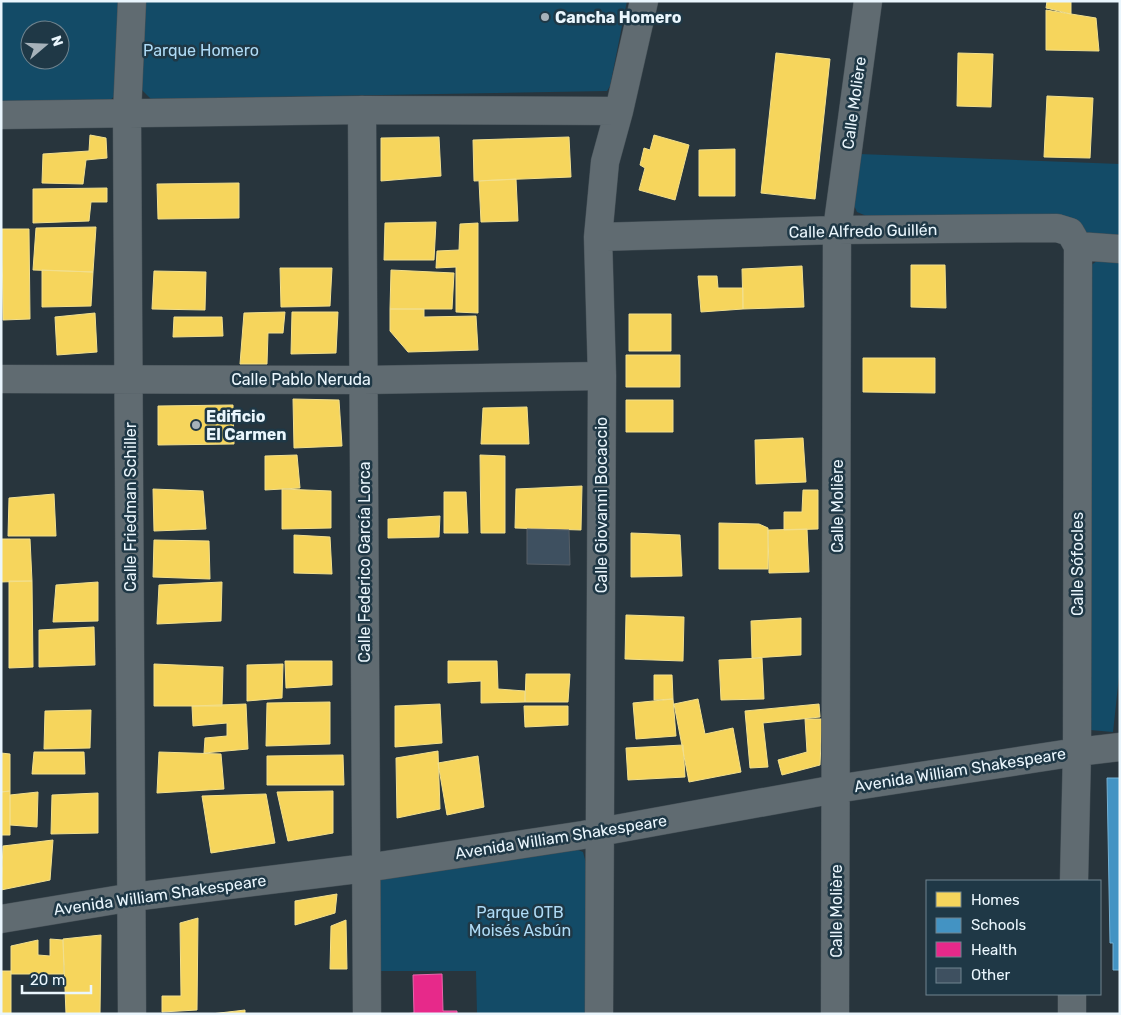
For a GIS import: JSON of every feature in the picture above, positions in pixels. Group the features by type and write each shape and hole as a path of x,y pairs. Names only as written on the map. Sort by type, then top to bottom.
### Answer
{"street":[{"name":"Calle Friedman Schiller","path":"132,1 127,114 133,897 132,1014"},
{"name":"Calle Giovanni Bocaccio","path":"599,1014 602,376 598,237 605,162 619,111 644,1"},
{"name":"Calle Molière","path":"835,1014 837,230 868,1"},
{"path":"1,115 362,110 619,111"},
{"name":"Calle Federico García Lorca","path":"362,110 367,1014"},
{"name":"Calle Alfredo Guillén","path":"598,237 837,230 1057,228 1070,232 1078,246"},
{"path":"1078,246 1120,249"},
{"name":"Calle Sófocles","path":"1074,880 1077,752 1078,246"},
{"name":"Calle Pablo Neruda","path":"1,378 364,380 602,376"},
{"name":"Avenida William Shakespeare","path":"1,919 133,897 366,868 599,833 836,789 1120,747"},
{"path":"1072,995 1072,1014"}],"green space":[{"name":"Parque Homero","path":"1,1 119,1 118,93 109,101 1,103"},
{"name":"Parque Homero","path":"143,1 627,1 610,86 607,91 151,99 141,89"},
{"path":"859,154 1120,164 1120,237 869,217 857,212 852,201"},
{"path":"1101,258 1120,259 1120,667 1113,732 1090,730 1090,266"},
{"name":"Parque OTB Moisés Asbún","path":"573,848 583,852 587,867 586,1014 477,1014 476,971 376,971 375,883 385,875"}],"building: Homes":[{"path":"1047,1 1071,1 1071,14 1046,8"},
{"path":"1046,10 1096,18 1099,51 1046,50"},
{"path":"776,53 830,59 815,199 761,193"},
{"path":"958,53 993,54 991,107 957,106"},
{"path":"1047,96 1093,98 1090,158 1044,157"},
{"path":"90,135 106,138 107,158 86,160 83,184 42,183 43,154 89,151"},
{"path":"654,135 689,145 675,200 639,190 645,168 640,165 644,148 650,150"},
{"path":"439,137 441,176 381,181 381,138"},
{"path":"569,137 571,177 474,181 473,140"},
{"path":"735,149 735,196 699,196 699,150"},
{"path":"516,179 518,221 481,222 479,181"},
{"path":"239,183 239,218 158,219 157,184"},
{"path":"107,188 107,202 91,202 89,221 33,223 33,189"},
{"path":"436,222 434,260 384,260 385,223"},
{"path":"478,223 478,313 456,312 456,267 436,268 437,251 459,250 460,224"},
{"path":"96,227 93,272 33,270 36,228"},
{"path":"2,229 29,229 30,319 3,320"},
{"path":"911,265 945,265 946,308 911,307"},
{"path":"802,266 804,307 743,309 742,269"},
{"path":"280,268 332,268 330,306 281,307"},
{"path":"42,270 93,272 91,306 42,307"},
{"path":"391,270 454,273 452,309 390,309"},
{"path":"154,271 206,272 205,310 152,309"},
{"path":"698,276 717,276 718,288 743,288 743,309 701,312"},
{"path":"390,309 424,309 424,317 476,316 478,350 408,352 390,331"},
{"path":"285,312 283,333 268,333 267,364 240,364 244,313"},
{"path":"292,312 338,312 336,353 291,354"},
{"path":"95,313 97,352 57,355 55,317"},
{"path":"629,314 671,314 671,351 629,351"},
{"path":"174,317 222,317 223,336 173,337"},
{"path":"626,355 680,355 680,387 626,387"},
{"path":"863,358 935,358 935,393 863,392"},
{"path":"293,399 339,400 342,446 294,448"},
{"path":"626,400 673,400 673,432 626,432"},
{"name":"Edificio El Carmen","path":"233,405 234,444 158,445 158,406"},
{"path":"527,407 529,444 481,444 483,408"},
{"path":"803,438 806,482 756,484 755,440"},
{"path":"297,455 300,488 265,490 265,456"},
{"path":"480,455 505,456 505,533 481,533"},
{"path":"582,486 581,530 515,528 516,489"},
{"path":"153,489 203,491 206,529 154,531"},
{"path":"282,489 331,491 331,528 282,529"},
{"path":"803,490 818,490 818,529 784,530 784,512 802,512"},
{"path":"444,492 466,492 468,533 444,533"},
{"path":"54,494 56,536 8,536 9,498"},
{"path":"440,516 439,537 388,538 388,519"},
{"path":"719,523 759,524 768,528 768,569 719,569"},
{"path":"807,529 809,572 769,573 768,530"},
{"path":"631,533 680,535 682,576 631,577"},
{"path":"294,535 330,537 332,574 294,573"},
{"path":"1,539 30,539 32,581 1,582"},
{"path":"154,540 209,541 210,579 153,577"},
{"path":"9,581 32,581 33,667 9,668"},
{"path":"98,582 98,621 53,622 56,585"},
{"path":"222,582 221,621 157,624 159,585"},
{"path":"626,615 684,617 683,661 625,659"},
{"path":"801,618 801,655 752,658 751,621"},
{"path":"94,627 95,665 39,667 39,630"},
{"path":"762,658 764,699 721,700 719,660"},
{"path":"285,661 332,661 332,685 286,688"},
{"path":"448,661 497,661 498,689 525,691 525,702 481,703 481,681 448,683"},
{"path":"154,664 223,667 222,706 154,706"},
{"path":"283,664 282,698 247,701 247,665"},
{"path":"526,674 570,674 568,702 525,702"},
{"path":"654,675 672,675 673,699 654,700"},
{"path":"673,699 676,736 636,739 633,703"},
{"path":"698,699 705,734 733,728 741,772 689,782 674,704"},
{"path":"330,702 330,744 266,746 267,703"},
{"path":"246,704 248,749 204,753 205,738 227,736 227,723 193,726 192,706"},
{"path":"440,704 442,743 395,747 395,706"},
{"path":"819,704 820,717 763,723 768,767 750,768 745,711"},
{"path":"524,706 568,706 568,725 525,727"},
{"path":"91,710 90,748 44,749 45,711"},
{"path":"805,719 822,719 820,765 782,775 778,760 807,752"},
{"path":"683,745 685,777 628,780 626,748"},
{"path":"438,751 440,809 397,818 396,758"},
{"path":"34,752 84,752 85,774 32,774"},
{"path":"159,752 221,754 224,789 157,793"},
{"path":"1,753 10,754 10,791 1,792"},
{"path":"343,755 344,785 267,785 267,756"},
{"path":"478,756 484,807 447,815 438,763"},
{"path":"10,791 10,835 1,835 1,792"},
{"path":"333,791 333,833 288,841 277,792"},
{"path":"38,792 37,827 10,825 10,795"},
{"path":"98,793 98,833 51,834 52,795"},
{"path":"266,794 275,843 211,853 202,796"},
{"path":"53,840 50,880 1,890 3,846"},
{"path":"337,894 335,913 295,925 295,901"},
{"path":"198,918 197,1010 162,1012 162,996 181,996 180,923"},
{"path":"346,920 347,969 330,969 331,926"},
{"path":"101,935 100,1014 66,1014 63,939"},
{"path":"50,939 63,940 64,974 11,974 11,946 38,940 38,955 50,956"},
{"path":"1,971 11,971 11,1014 1,1014"},
{"path":"245,1010 245,1014 211,1014"}],"building: Schools":[{"path":"1107,778 1120,778 1120,970 1113,970 1113,943 1110,943"}],"building: Health":[{"path":"442,974 443,1011 457,1011 457,1014 404,1014 414,1013 413,975"}],"building: Other":[{"path":"527,529 569,530 570,565 527,564"}],"place":[{"name":"Cancha Homero","path":"545,17"},
{"name":"Edificio El Carmen","path":"196,425"}]}
